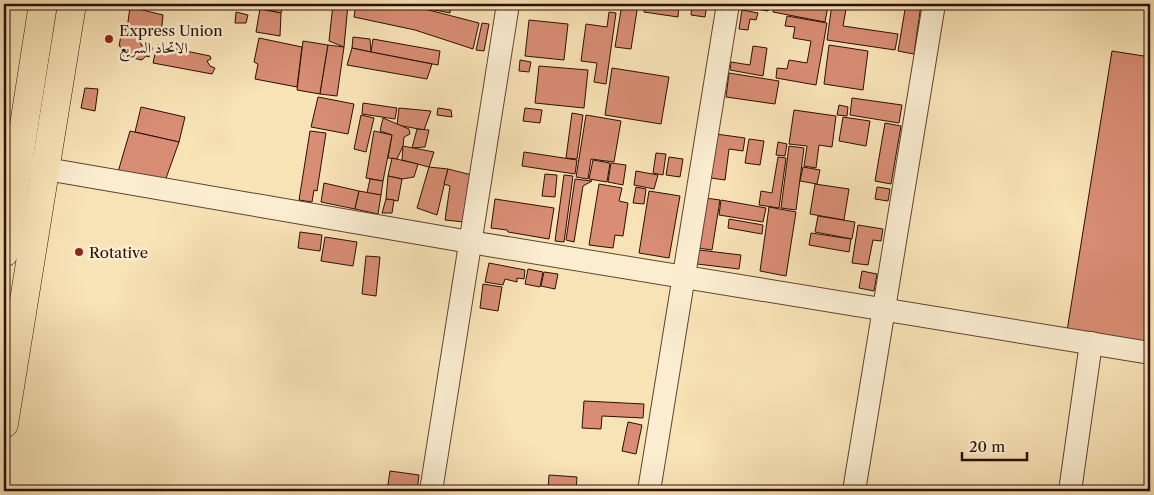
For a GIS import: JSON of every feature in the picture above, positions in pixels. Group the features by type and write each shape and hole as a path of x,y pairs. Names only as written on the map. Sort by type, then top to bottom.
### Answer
{"main road":[{"path":"4,252 44,4"},
{"path":"4,424 72,4"}],"street":[{"path":"431,491 508,4"},
{"path":"648,491 728,4"},
{"path":"854,491 934,4"},
{"path":"18,164 470,242 1150,353"},
{"path":"1070,491 1091,343"}],"building":[{"path":"236,4 283,4 281,13"},
{"path":"333,4 348,4 344,47 329,41"},
{"path":"356,4 396,4 417,7 479,23 473,49 415,30 354,17"},
{"path":"414,4 451,4 450,13 414,6"},
{"path":"622,4 638,4 631,49 615,47"},
{"path":"645,4 679,4 678,17 644,12"},
{"path":"692,4 707,4 705,17 691,15"},
{"path":"736,4 769,4 768,11"},
{"path":"774,4 828,6 825,22 773,12"},
{"path":"832,4 847,4 843,26 898,34 895,50 827,40"},
{"path":"906,4 921,5 914,54 898,51"},
{"path":"130,7 163,15 161,35 127,29"},
{"path":"260,9 281,13 280,36 256,32"},
{"path":"742,10 758,13 756,20 750,19 748,30 739,29"},
{"path":"236,12 248,15 246,23 235,23"},
{"path":"609,12 616,13 606,84 594,82 597,63 581,61 586,24 607,27"},
{"path":"787,16 827,23 816,85 776,78 777,68 787,69 789,60 807,63 811,41 793,38 795,27 785,26"},
{"path":"529,20 568,24 564,60 525,56"},
{"path":"482,23 489,24 484,51 476,50"},
{"path":"122,30 124,33 140,36 141,45 153,48 149,57 146,56 142,60 119,55"},
{"path":"353,37 370,39 371,52 352,48"},
{"path":"259,38 302,47 297,87 255,79 258,64 254,62"},
{"path":"373,39 440,51 438,65 371,52"},
{"path":"303,41 328,45 320,94 297,90"},
{"path":"157,45 210,56 211,59 207,61 210,66 215,68 212,74 153,63"},
{"path":"328,45 344,47 337,96 320,94"},
{"path":"829,45 868,51 863,90 824,84"},
{"path":"753,46 767,48 763,76 730,70 731,62 750,65"},
{"path":"352,48 432,64 427,79 347,65"},
{"path":"1112,51 1150,57 1150,344 1067,331"},
{"path":"520,60 531,62 529,72 519,71"},
{"path":"539,66 588,70 584,108 535,103"},
{"path":"612,68 669,77 661,124 605,115"},
{"path":"729,73 779,81 775,104 726,97"},
{"path":"85,88 98,89 95,111 81,108"},
{"path":"318,97 354,104 348,134 311,127"},
{"path":"852,98 902,105 899,123 850,115"},
{"path":"363,103 397,108 395,119 362,114"},
{"path":"839,105 848,107 847,116 837,115"},
{"path":"141,107 185,117 179,142 135,132"},
{"path":"399,108 431,111 424,130 397,125"},
{"path":"438,108 451,110 452,117 437,115"},
{"path":"525,108 542,110 540,123 523,121"},
{"path":"794,110 836,116 832,147 819,145 816,168 804,166 807,146 789,144"},
{"path":"572,113 583,115 577,159 566,158"},
{"path":"361,115 374,118 366,152 354,149"},
{"path":"586,115 621,121 614,162 591,159 588,179 576,177"},
{"path":"843,117 870,121 866,146 839,141"},
{"path":"383,118 409,129 410,134 404,137 403,146 397,159 388,158 392,135 380,131"},
{"path":"885,123 901,126 891,184 875,181"},
{"path":"417,129 429,130 425,147 412,148"},
{"path":"130,131 179,142 165,181 118,172"},
{"path":"310,131 326,133 317,191 314,190 312,202 299,200"},
{"path":"374,131 392,135 383,181 366,178"},
{"path":"716,134 745,138 743,151 729,149 725,180 711,178"},
{"path":"749,139 764,141 760,165 745,163"},
{"path":"778,142 787,144 785,156 776,155"},
{"path":"403,146 434,152 429,167 402,160"},
{"path":"789,146 804,148 796,210 781,208"},
{"path":"524,152 577,160 575,174 522,166"},
{"path":"656,153 666,154 663,175 653,173"},
{"path":"669,157 683,159 680,177 666,175"},
{"path":"778,157 786,158 779,208 759,205 761,191 772,193"},
{"path":"392,158 418,164 414,177 402,179 388,176"},
{"path":"593,160 610,163 607,182 589,179"},
{"path":"611,163 626,165 623,185 608,182"},
{"path":"429,167 448,169 437,215 417,208"},
{"path":"803,167 820,170 817,184 800,181"},
{"path":"448,169 472,175 464,222 445,220 450,186 444,184"},
{"path":"636,171 658,175 654,189 634,185"},
{"path":"545,174 557,175 555,197 542,196"},
{"path":"564,175 573,176 564,242 555,241"},
{"path":"388,176 402,179 398,201 386,199"},
{"path":"370,179 383,181 381,195 367,193"},
{"path":"575,179 592,181 583,186 574,242 566,240"},
{"path":"324,183 359,191 355,209 321,202"},
{"path":"599,184 622,188 619,201 628,203 623,236 615,235 613,248 589,245"},
{"path":"815,184 849,189 844,220 810,214"},
{"path":"636,187 646,189 644,204 633,203"},
{"path":"877,187 890,189 888,201 875,199"},
{"path":"359,191 381,195 378,214 355,209"},
{"path":"649,191 680,196 669,258 639,253"},
{"path":"705,198 720,200 712,250 698,248"},
{"path":"386,199 394,200 392,213 382,213"},
{"path":"495,199 554,208 549,239 491,228"},
{"path":"721,200 766,208 763,222 719,215"},
{"path":"769,207 796,212 786,276 760,271"},
{"path":"818,216 855,222 852,239 815,232"},
{"path":"729,219 763,225 762,234 728,228"},
{"path":"858,225 883,229 881,241 873,240 868,265 852,263"},
{"path":"300,232 322,235 320,251 298,248"},
{"path":"811,233 851,239 849,252 809,245"},
{"path":"325,237 357,242 353,266 321,261"},
{"path":"699,250 741,255 739,269 697,264"},
{"path":"366,256 380,257 376,296 362,294"},
{"path":"489,263 525,270 524,279 517,278 517,282 505,279 503,285 485,282"},
{"path":"528,269 543,272 540,287 525,284"},
{"path":"862,271 877,274 874,291 859,288"},
{"path":"544,272 558,274 555,289 541,286"},
{"path":"483,284 502,287 498,311 480,308"},
{"path":"584,401 644,404 643,418 602,416 601,429 582,428"},
{"path":"628,422 642,425 636,454 622,451"},
{"path":"390,471 419,475 417,491 387,491"},
{"path":"549,475 577,477 576,491 548,491"}],"place":[{"name":"Express Union الاتحاد السريع","path":"109,39"},
{"name":"Rotative","path":"79,252"}]}
